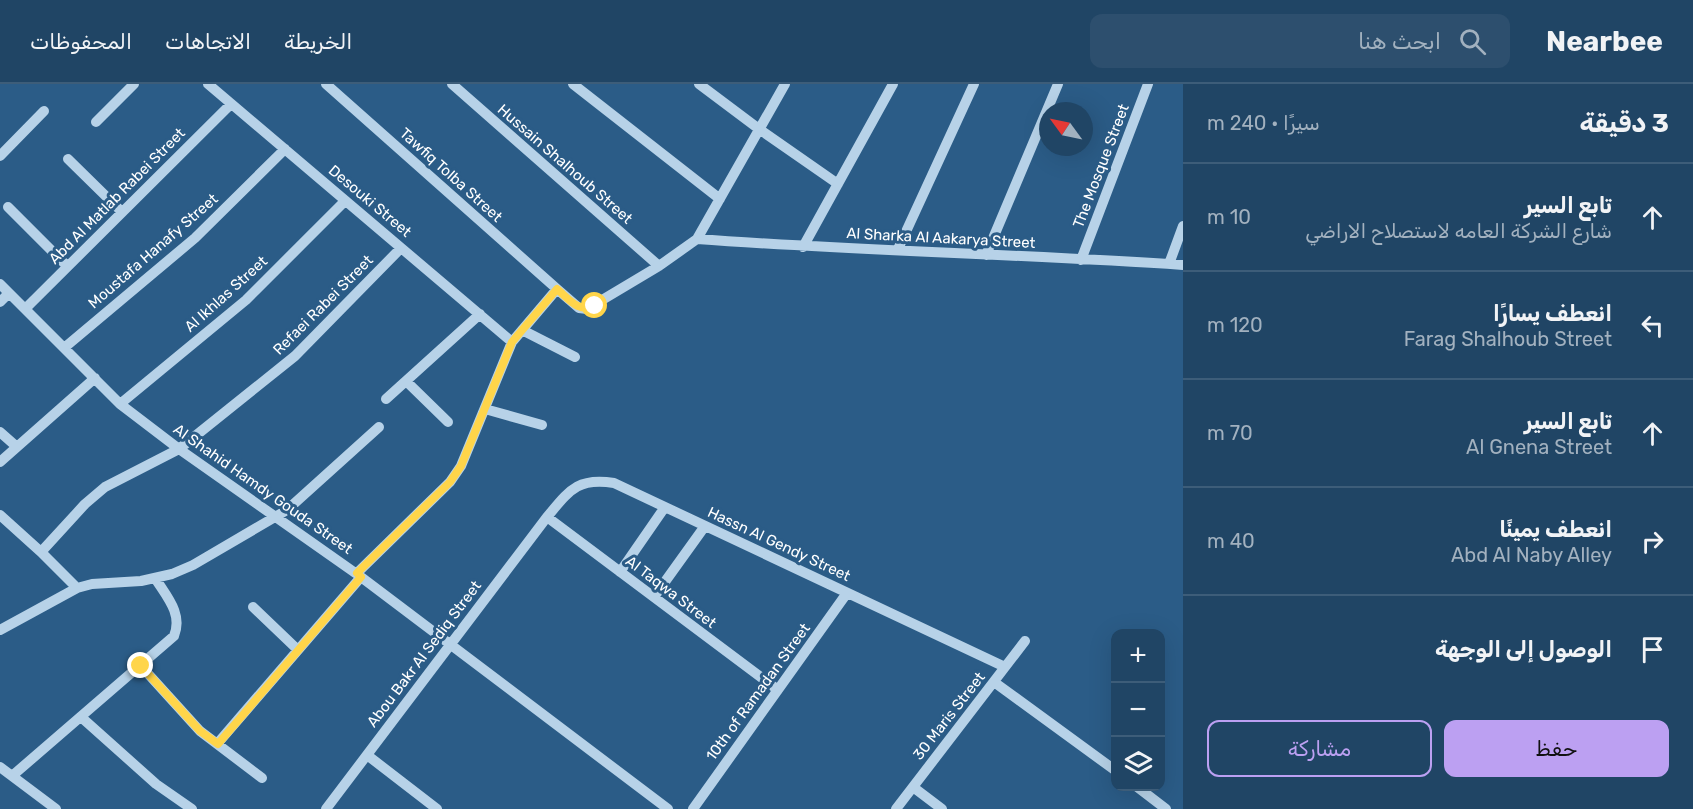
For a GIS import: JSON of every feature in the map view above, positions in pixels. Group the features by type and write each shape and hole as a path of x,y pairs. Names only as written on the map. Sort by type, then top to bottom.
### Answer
{"street":[{"path":"96,122 134,84"},
{"name":"Desouki Street","path":"208,84 512,342"},
{"name":"Tawfiq Tolba Street","path":"326,84 579,308 587,309 659,266"},
{"name":"Hussain Shalhoub Street","path":"452,84 659,266"},
{"path":"573,84 720,199"},
{"path":"699,84 838,184"},
{"path":"659,266 697,239 785,84"},
{"path":"803,247 893,84"},
{"path":"898,249 974,84"},
{"path":"986,255 1058,84"},
{"name":"The Mosque Street","path":"1082,260 1148,84"},
{"name":"Abd Al Matlab Rabei Street","path":"25,309 231,104"},
{"path":"0,156 44,111"},
{"name":"Moustafa Hanafy Street","path":"64,348 195,238 285,149"},
{"path":"68,159 122,212"},
{"name":"Al Ikhlas Street","path":"120,404 246,300 345,201"},
{"path":"8,207 67,266"},
{"path":"1169,264 1183,226"},
{"name":"Al Sharka Al Aakarya Street","path":"697,239 803,247 898,249 1183,265"},
{"name":"Refaei Rabei Street","path":"41,552 94,494 179,449 295,356 401,248"},
{"name":"Al Shahid Hamdy Gouda Street","path":"0,284 120,404 179,449 359,575 665,808"},
{"path":"218,744 359,575 450,482 461,466 512,342 557,289"},
{"path":"0,302 9,293"},
{"path":"386,399 480,314"},
{"path":"522,330 575,357"},
{"path":"0,462 95,378"},
{"path":"406,381 448,422"},
{"path":"485,409 542,425"},
{"path":"0,630 77,588 92,584 141,581 193,565 298,502 379,427"},
{"path":"0,432 17,447"},
{"name":"Hassn Al Gendy Street","path":"547,517 578,485 596,480 614,483 1005,667"},
{"path":"620,572 665,507"},
{"path":"0,515 77,588"},
{"name":"Al Taqwa Street","path":"547,517 778,690"},
{"name":"Abou Bakr Al Sediq Street","path":"326,809 547,517"},
{"path":"654,597 705,526"},
{"path":"12,776 174,636 177,618 174,608 155,578"},
{"name":"10th of Ramadan Street","path":"693,809 847,593"},
{"path":"253,607 298,650"},
{"name":"30 Maris Street","path":"896,809 1025,641"},
{"path":"141,666 200,731 262,778"},
{"path":"994,682 1111,767"},
{"path":"81,717 156,784 192,809"},
{"path":"367,755 437,809"},
{"path":"0,767 56,809"},
{"path":"913,787 942,809"},
{"path":"1143,791 1166,809"}],"route":[{"path":"141,666 200,731 218,744 361,577 357,573 450,482 461,466 512,342 557,289 579,308 587,309 595,306"}]}
